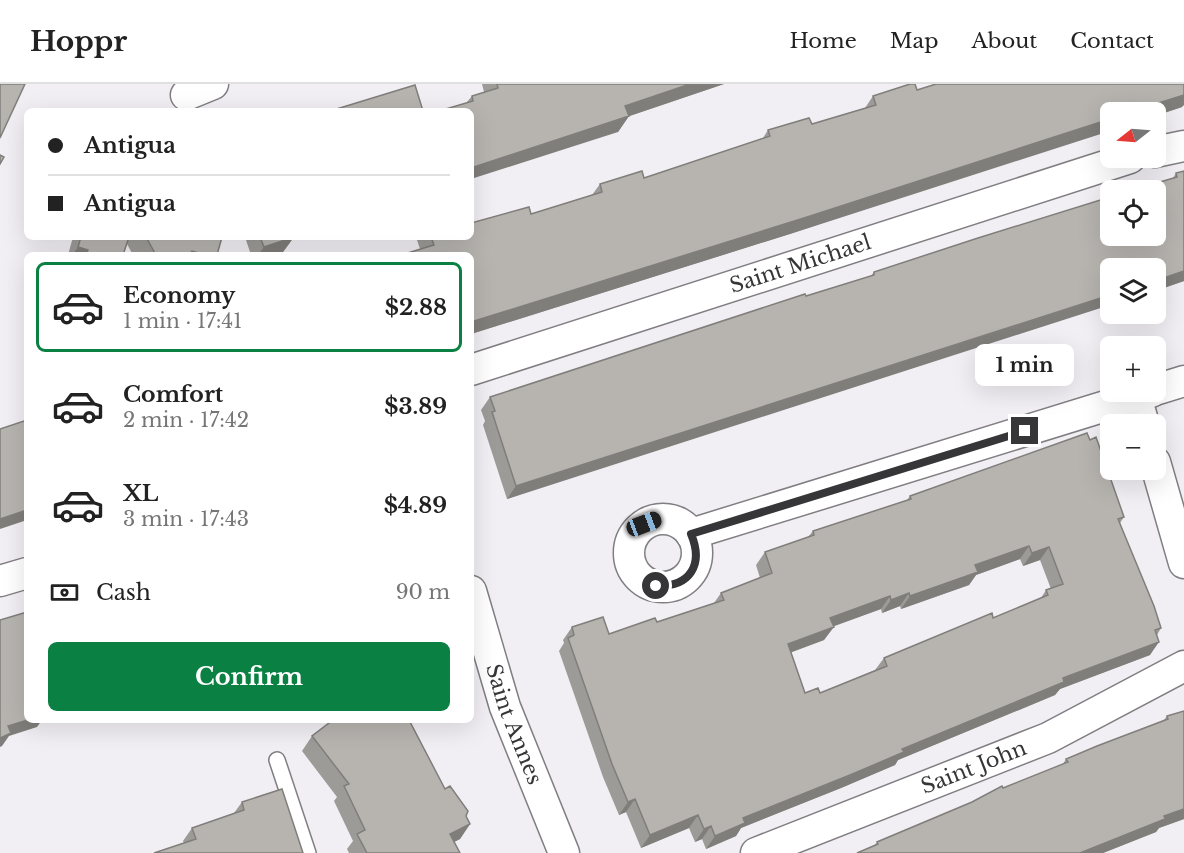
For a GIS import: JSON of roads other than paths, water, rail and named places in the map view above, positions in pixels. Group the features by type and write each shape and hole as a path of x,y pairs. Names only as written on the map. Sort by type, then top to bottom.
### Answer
{"street":[{"path":"1166,150 1184,146"},
{"name":"Saint Michael","path":"474,369 1100,168"},
{"path":"1166,391 1184,381"},
{"path":"691,534 1144,402"},
{"path":"1160,480 1184,563"},
{"path":"0,581 24,574"},
{"name":"Saint Annes","path":"474,601 505,706 564,853"},
{"name":"Saint John","path":"756,853 1048,738 1184,666"}],"lane":[{"path":"277,760 308,853"}]}
